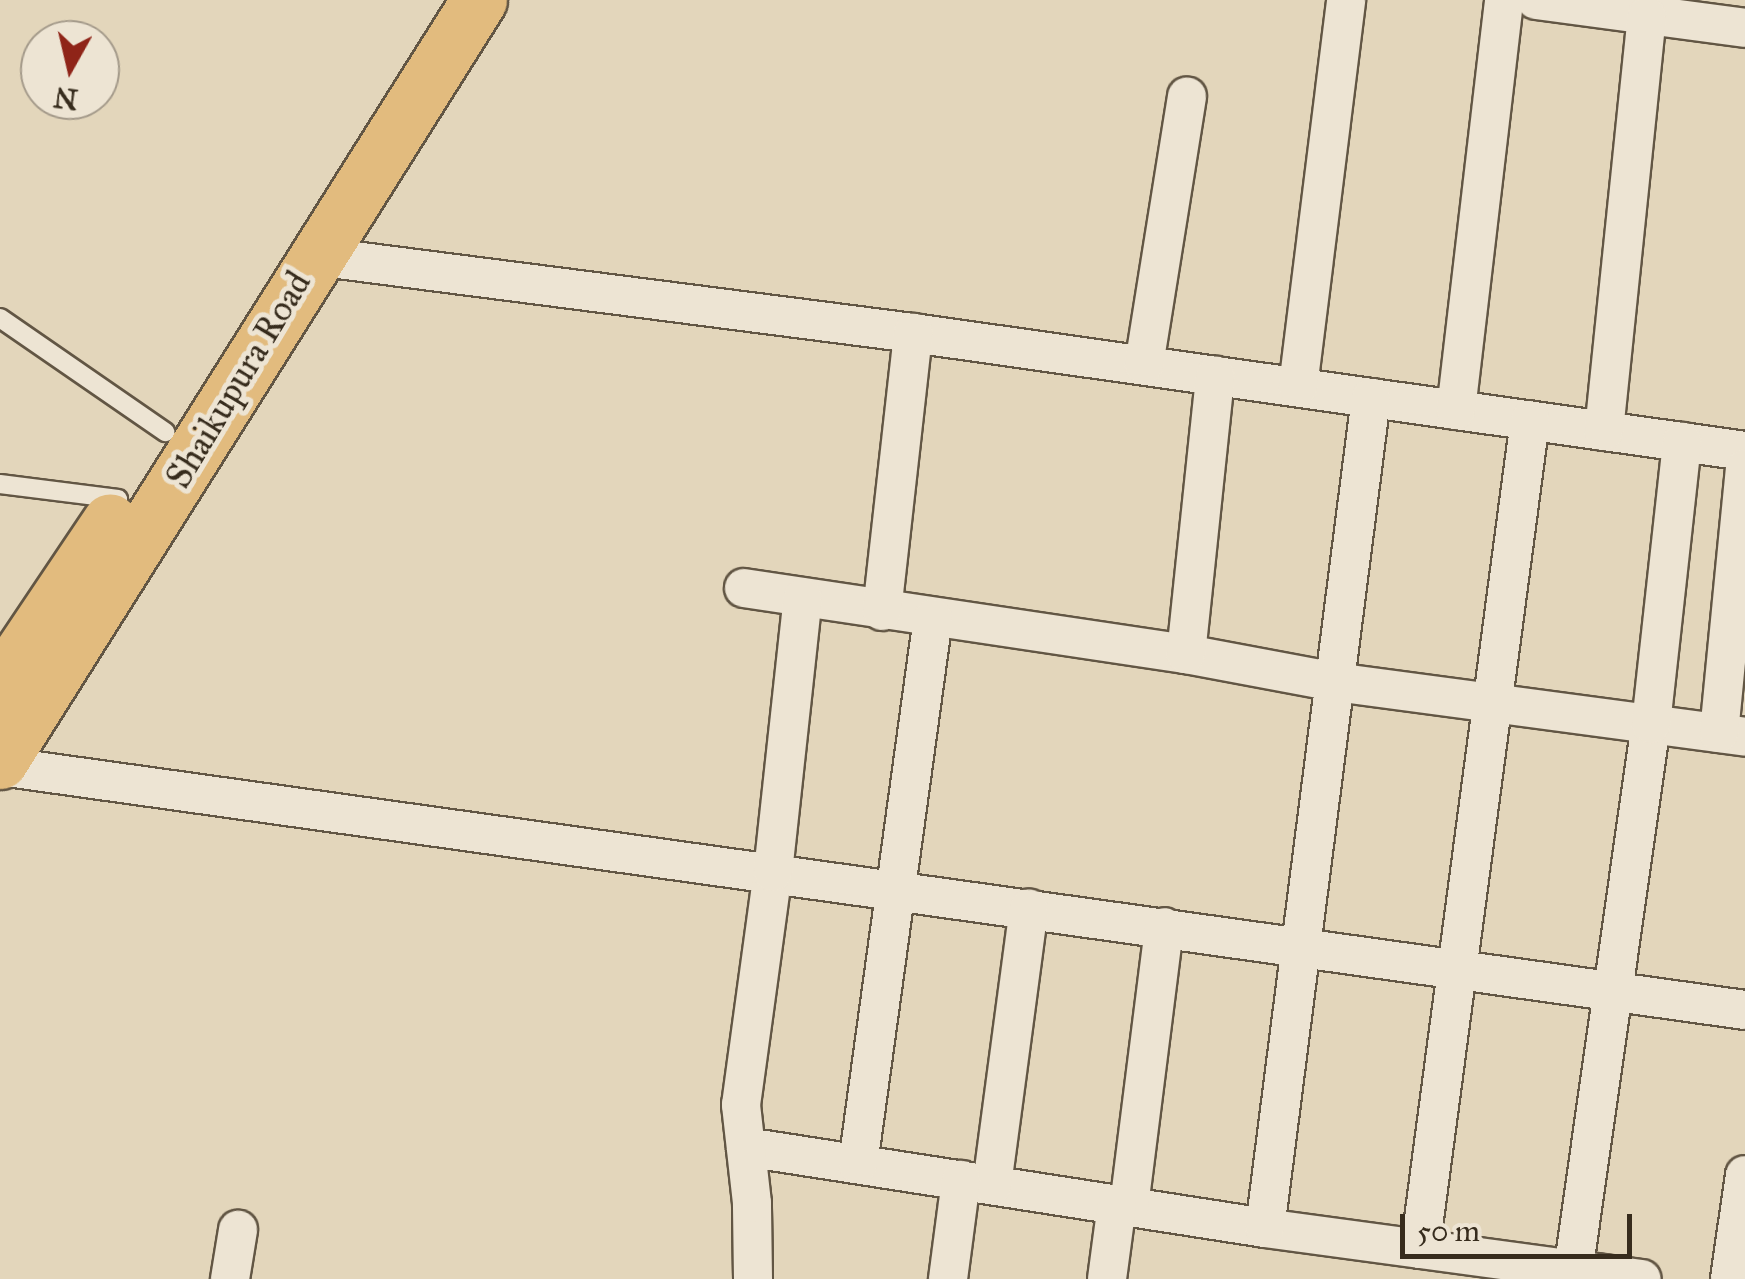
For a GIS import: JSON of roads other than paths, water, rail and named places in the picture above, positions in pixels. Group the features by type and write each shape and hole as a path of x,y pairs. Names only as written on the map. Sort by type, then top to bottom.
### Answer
{"highway":[{"name":"Shaikupura Road","path":"0,684 124,500 283,234 434,0"},
{"name":"Shaikupura Road","path":"0,763 186,470 314,256 479,0"}],"street":[{"path":"1298,388 1346,0"},
{"path":"1456,410 1504,0"},
{"path":"1536,0 1647,16 1733,18"},
{"path":"1604,431 1647,16"},
{"path":"1144,365 1187,96"},
{"path":"314,256 913,333 1745,451"},
{"path":"882,611 913,333"},
{"path":"1186,654 1215,376"},
{"path":"1266,1228 1372,398"},
{"path":"1405,1258 1458,970 1530,420"},
{"path":"1573,1273 1651,724 1682,442"},
{"path":"744,588 1186,654 1335,682 1732,735 1745,468"},
{"path":"752,1279 741,1105 774,872 804,598"},
{"path":"858,1164 933,618"},
{"path":"0,763 1745,1010"},
{"path":"948,1279 977,1182 1029,908"},
{"path":"1107,1279 1123,1205 1164,927"},
{"path":"746,1147 1266,1228 1405,1258 1642,1279"},
{"path":"1730,1279 1745,1175"},
{"path":"230,1279 238,1230"}],"lane":[{"path":"0,318 165,432"},
{"path":"0,484 124,500"}]}
